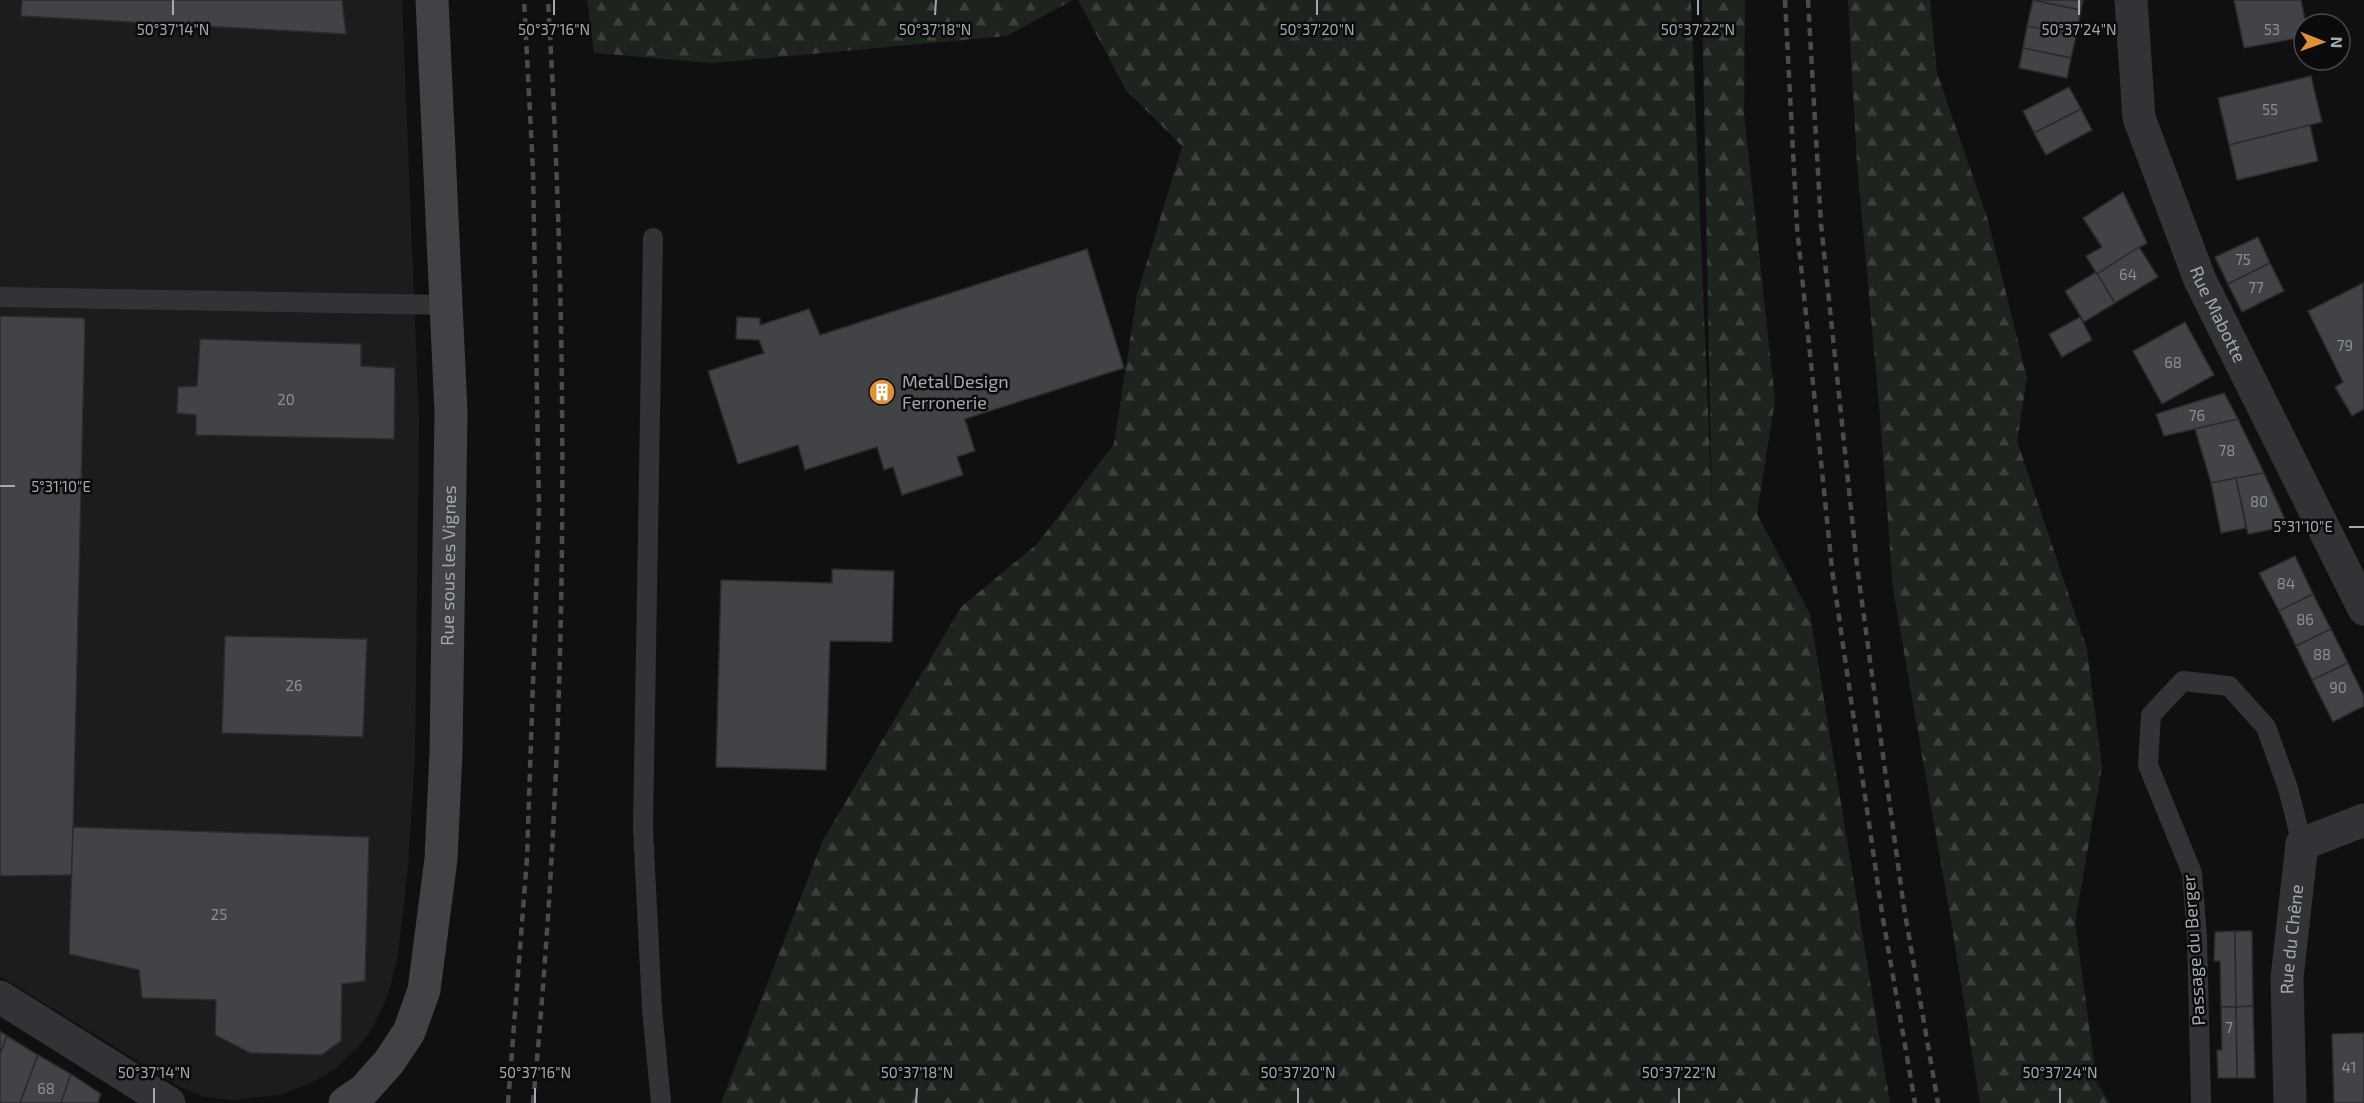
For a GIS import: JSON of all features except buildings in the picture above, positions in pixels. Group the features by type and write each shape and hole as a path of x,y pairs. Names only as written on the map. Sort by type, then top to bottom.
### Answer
{"street":[{"name":"Rue sous les Vignes","path":"345,1103 364,1090 390,1062 409,1032 424,990 441,859 446,753 451,412 448,305 432,0"},
{"name":"Rue Mabotte","path":"2131,0 2139,118 2200,280 2364,609"},
{"path":"2302,843 2364,820"},
{"name":"Rue du Chêne","path":"2290,1103 2287,978 2302,843"},
{"path":"0,997 169,1103"}],"lane":[{"path":"653,238 643,828 652,1010 661,1103"},
{"path":"0,297 448,305"},
{"name":"Passage du Berger","path":"2201,1103 2197,937 2192,873 2148,765 2151,715 2183,681 2229,686 2266,727 2289,788 2302,843"}],"shaded area":[{"path":"0,0 402,0 419,419 415,758 408,867 398,954 389,992 374,1026 361,1044 335,1069 311,1083 279,1095 234,1100 204,1097 176,1085 0,976"}],"green space":[{"path":"587,0 1073,0 1007,36 712,63 594,53"},
{"path":"1078,0 1691,0 1712,507 1702,0 1745,0 1744,113 1775,400 1757,514 1810,614 1890,1103 721,1103 823,840 961,607 1037,544 1114,444 1137,295 1182,146 1126,90"},
{"path":"1848,0 1930,0 1937,73 1988,220 2027,378 2017,441 2087,649 2102,767 2075,923 2097,1083 2110,1103 1980,1103 1893,589 1857,164"}],"railway":[{"path":"508,1103 527,858 539,508 533,170 524,0"},
{"path":"533,1103 545,965 553,828 562,552 560,276 548,0"},
{"path":"1785,0 1797,227 1832,569 1882,913 1915,1103"},
{"path":"1808,0 1821,224 1857,566 1904,908 1938,1103"}],"place":[{"name":"Metal Design Ferronerie","path":"882,392"}]}
